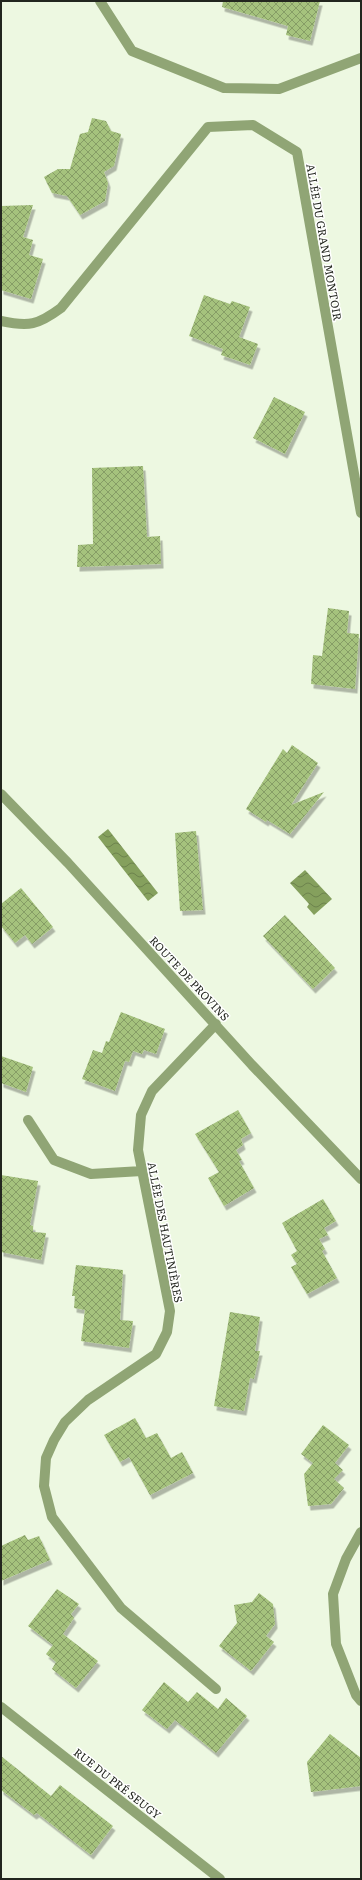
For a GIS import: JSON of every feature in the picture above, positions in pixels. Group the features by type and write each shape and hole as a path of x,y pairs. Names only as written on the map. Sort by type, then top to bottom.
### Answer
{"street":[{"path":"100,1 132,51 224,88 279,89 361,58"},
{"name":"ALLÉE DU GRAND MONTOIR","path":"1,322 30,325 48,318 61,308 208,127 253,125 297,152 361,513"},
{"name":"ROUTE DE PROVINS","path":"1,794 68,863 252,1064 361,1179"},
{"name":"ALLÉE DES HAUTINIÈRES","path":"216,1024 152,1090 141,1114 138,1150 170,1311 167,1332 156,1354 88,1400 65,1422 54,1440 46,1458 44,1486 52,1517 121,1608 216,1689"},
{"path":"28,1120 54,1160 91,1174 142,1171"},
{"path":"361,1532 346,1559 333,1594 336,1644 356,1695 361,1701"},
{"name":"RUE DU PRÉ SEUGY","path":"1,1707 220,1879"}],"water":[{"path":"108,829 158,893 148,901 98,837"},
{"path":"305,870 332,899 314,915 307,907 309,904 290,883"}],"building":[{"path":"223,1 320,1 310,41 286,35 288,26 222,7"},
{"path":"92,118 106,121 111,131 121,134 114,166 104,172 108,183 105,201 80,215 67,196 52,193 44,177 58,169 70,169 80,134 88,132"},
{"path":"33,205 23,237 33,240 29,255 43,259 31,299 1,290 1,206"},
{"path":"204,295 230,304 232,301 250,307 239,337 258,344 250,365 221,355 223,349 189,336"},
{"path":"274,397 305,412 285,454 253,438"},
{"path":"143,466 147,537 160,536 161,564 77,567 78,545 93,544 92,468"},
{"path":"328,608 349,611 347,633 359,634 355,689 311,684 313,655 322,656"},
{"path":"292,745 318,763 291,805 324,792 290,834 267,820 266,822 246,809 283,749 287,753"},
{"path":"196,831 203,910 180,911 175,833"},
{"path":"21,888 53,927 32,944 25,935 15,943 1,926 1,904"},
{"path":"285,915 335,968 313,989 263,936"},
{"path":"121,1012 165,1029 156,1054 144,1050 142,1054 133,1051 129,1062 125,1061 115,1091 82,1079 93,1050 102,1053 106,1041 109,1042"},
{"path":"1,1056 33,1067 26,1092 1,1083"},
{"path":"238,1110 251,1133 241,1139 243,1145 236,1150 242,1160 239,1161 254,1188 224,1206 208,1178 219,1172 195,1134"},
{"path":"1,1175 38,1181 30,1225 33,1226 33,1232 46,1233 41,1260 1,1252"},
{"path":"323,1199 336,1221 324,1228 328,1235 319,1239 325,1249 322,1251 337,1278 307,1294 291,1267 297,1264 291,1255 297,1251 282,1223"},
{"path":"76,1265 123,1270 120,1320 133,1321 129,1348 81,1341 85,1310 74,1308 75,1296 72,1296"},
{"path":"230,1312 260,1317 255,1351 260,1351 254,1379 250,1378 244,1411 214,1406"},
{"path":"135,1418 146,1438 157,1433 171,1458 182,1452 193,1473 150,1495 129,1457 120,1462 104,1435"},
{"path":"323,1425 349,1445 335,1463 343,1470 334,1479 344,1488 331,1504 308,1506 304,1474 313,1463 301,1454"},
{"path":"25,1535 28,1540 39,1536 50,1560 1,1581 1,1546"},
{"path":"57,1589 79,1604 71,1614 74,1618 63,1634 98,1661 76,1688 52,1669 56,1662 46,1654 53,1645 28,1626"},
{"path":"259,1593 273,1604 275,1624 266,1636 274,1642 251,1671 219,1646 237,1623 234,1605 252,1602"},
{"path":"164,1682 188,1702 197,1692 218,1709 226,1698 247,1716 216,1753 175,1720 167,1729 142,1710"},
{"path":"330,1734 361,1758 361,1786 311,1792 307,1762"},
{"path":"1,1756 51,1796 60,1785 113,1826 91,1855 37,1813 34,1815 1,1790"}]}
